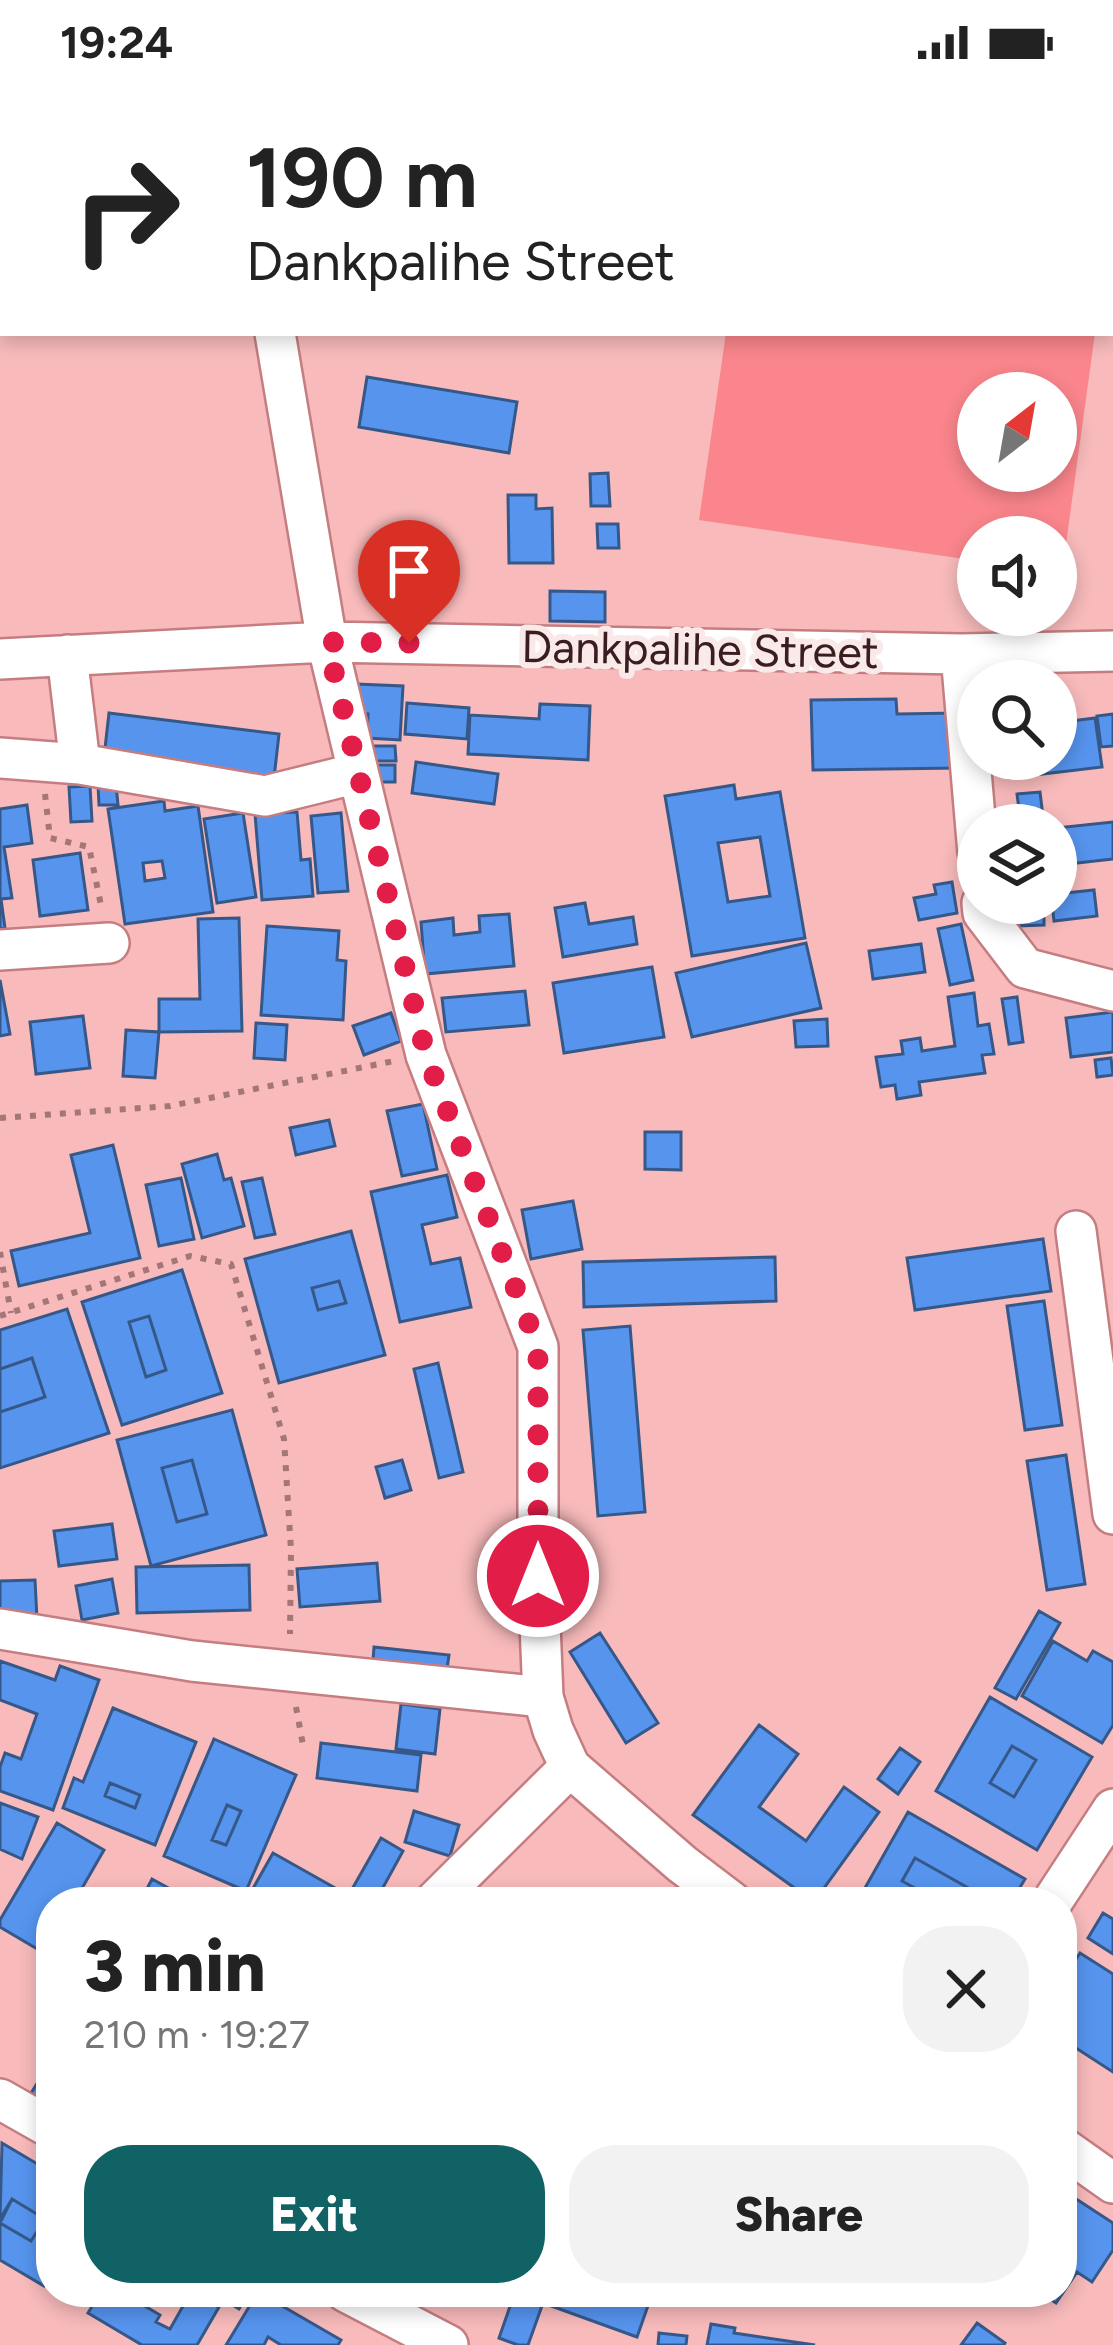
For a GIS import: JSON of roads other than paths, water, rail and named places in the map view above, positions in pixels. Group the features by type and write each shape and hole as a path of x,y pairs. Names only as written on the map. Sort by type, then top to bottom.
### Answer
{"street":[{"path":"276,336 327,642 426,1055 538,1347 543,1697 570,1767 712,1887"},
{"name":"Dankpalihe Street","path":"0,658 327,642 961,654 1113,651"},
{"path":"961,654 974,804"},
{"path":"61,763 67,655"},
{"path":"0,758 61,763 265,796 358,773"},
{"path":"991,924 1025,968 1113,992"},
{"path":"0,950 109,943"},
{"path":"1076,1231 1113,1514"},
{"path":"0,1628 191,1661 543,1697"},
{"path":"449,1887 570,1767"},
{"path":"1062,1887 1113,1809"},
{"path":"0,2099 36,2119"},
{"path":"1077,2157 1113,2182"},
{"path":"375,2307 448,2345"}]}
